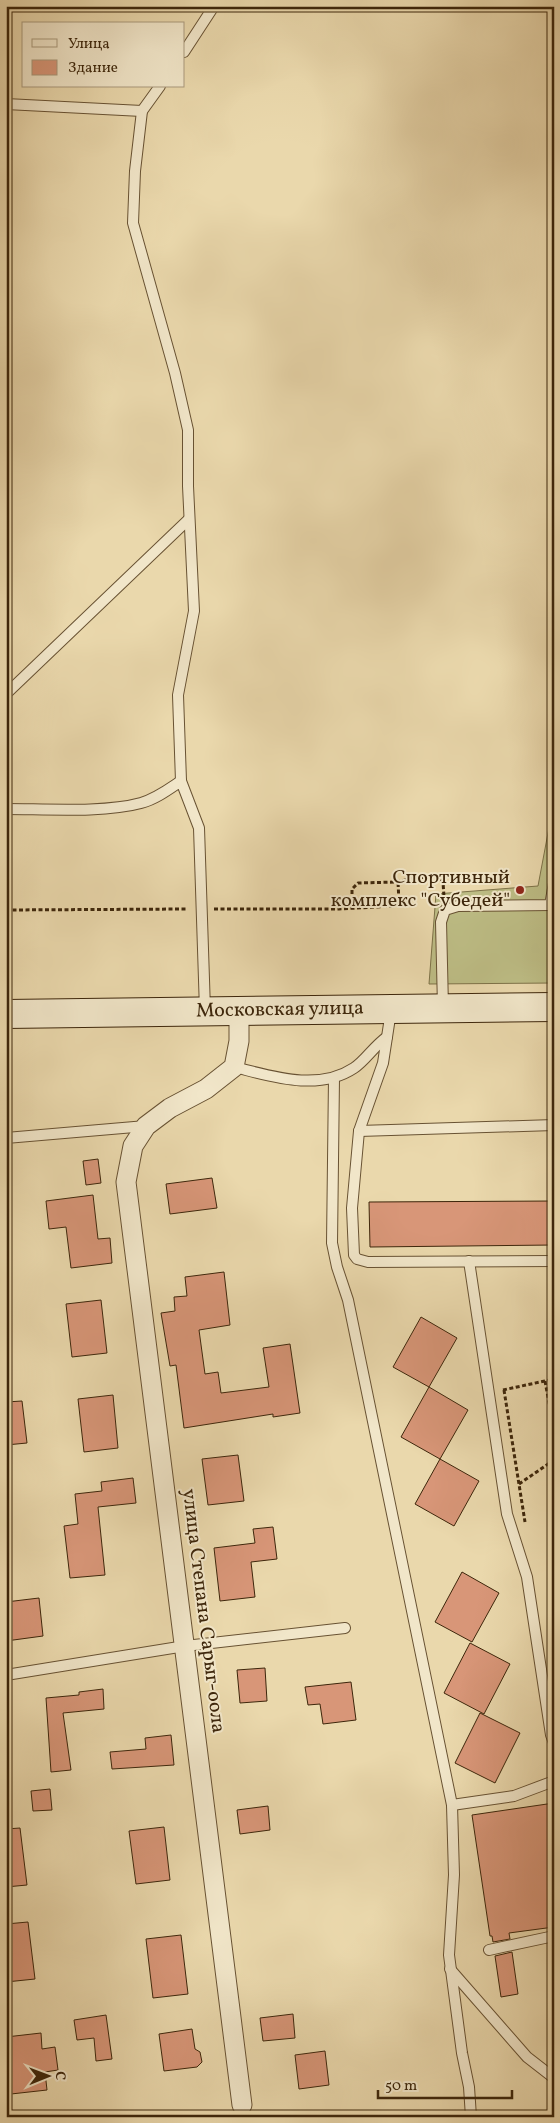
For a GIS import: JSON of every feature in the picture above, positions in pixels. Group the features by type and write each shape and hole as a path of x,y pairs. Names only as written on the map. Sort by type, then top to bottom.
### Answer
{"main road":[{"name":"Московская улица","path":"6,1014 554,1007"}],"street":[{"path":"146,1126 170,1108 206,1089 234,1067 239,1041 239,1010"},
{"name":"улица Степана Сарыг-оола","path":"146,1126 133,1146 126,1182 242,2105"}],"lane":[{"path":"185,50 214,6"},
{"path":"159,88 142,111 135,171 133,223 173,364 188,430 189,519 194,611 178,695 181,780 199,828 205,1011"},
{"path":"6,104 142,111"},
{"path":"6,694 189,519"},
{"path":"6,809 106,808 141,803 164,793 181,780"},
{"path":"443,1009 441,922 445,910 458,906 550,905 554,883"},
{"path":"391,1009 383,1063 359,1131 352,1208 353,1250 357,1259 368,1262 554,1261"},
{"path":"234,1067 284,1079 315,1080 334,1078 355,1068 375,1045 387,1036"},
{"path":"334,1078 332,1243 337,1267 348,1300 397,1548 452,1805 454,1875 449,1955 462,2053 469,2087 471,2117"},
{"path":"6,1138 146,1126"},
{"path":"359,1131 554,1126"},
{"path":"469,1261 504,1495 511,1529 527,1577 553,1738"},
{"path":"6,1675 185,1646 345,1628"},
{"path":"452,1805 514,1796 554,1781"},
{"path":"489,1950 554,1936"},
{"path":"450,1968 468,1986 527,2056 554,2078"}],"path":[{"path":"352,907 352,889 355,884 398,882 412,878 433,876 440,879 443,885 445,910"},
{"path":"6,910 339,909 396,906 399,902 398,882"},
{"path":"489,1393 554,1379"},
{"path":"545,1381 554,1430"},
{"path":"504,1495 554,1460"}],"green space":[{"name":"Спортивный комплекс \"Субедей\"","path":"554,801 554,983 429,984 436,894 538,886"}],"building":[{"path":"98,1159 101,1183 86,1185 83,1161"},
{"path":"212,1178 217,1208 170,1214 166,1184"},
{"path":"93,1195 98,1239 110,1238 112,1263 71,1268 66,1227 49,1229 46,1201"},
{"path":"554,1201 554,1245 370,1247 369,1202"},
{"path":"224,1272 230,1325 199,1330 205,1374 218,1372 221,1393 269,1387 263,1348 290,1344 300,1413 273,1417 273,1414 184,1428 176,1365 170,1366 161,1313 175,1311 174,1297 187,1296 185,1277"},
{"path":"101,1300 107,1353 72,1357 66,1304"},
{"path":"421,1317 457,1338 429,1387 393,1367"},
{"path":"429,1387 468,1410 440,1459 401,1437"},
{"path":"113,1395 118,1448 84,1452 78,1399"},
{"path":"22,1401 27,1443 6,1445 6,1402"},
{"path":"238,1455 244,1501 208,1505 202,1459"},
{"path":"440,1459 479,1481 454,1526 415,1504"},
{"path":"133,1478 136,1503 98,1507 105,1575 70,1578 64,1526 78,1524 75,1494 102,1491 101,1482"},
{"path":"273,1527 277,1559 251,1562 255,1597 220,1601 214,1548 255,1543 253,1529"},
{"path":"462,1572 499,1593 472,1642 435,1622"},
{"path":"39,1598 43,1636 6,1641 6,1602"},
{"path":"470,1643 510,1664 484,1714 444,1693"},
{"path":"265,1668 267,1701 240,1703 237,1670"},
{"path":"351,1682 356,1720 323,1724 320,1704 308,1705 305,1687"},
{"path":"103,1689 104,1709 63,1713 71,1770 51,1772 46,1698 79,1695 79,1692"},
{"path":"480,1713 520,1733 495,1783 455,1763"},
{"path":"171,1735 174,1765 112,1769 110,1752 146,1749 145,1738"},
{"path":"50,1789 52,1810 33,1811 31,1791"},
{"path":"554,1803 554,1927 509,1933 510,1939 493,1942 492,1936 490,1936 472,1815"},
{"path":"268,1806 270,1830 240,1834 237,1810"},
{"path":"164,1827 170,1880 136,1884 129,1831"},
{"path":"20,1828 27,1885 6,1887 6,1829"},
{"path":"28,1922 35,1979 6,1982 6,1924"},
{"path":"181,1935 188,1994 153,1998 146,1939"},
{"path":"512,1952 518,1994 501,1997 495,1956"},
{"path":"293,2014 295,2038 263,2041 260,2018"},
{"path":"106,2015 112,2059 96,2061 94,2038 77,2040 74,2020"},
{"path":"192,2029 195,2049 200,2052 202,2062 197,2067 164,2071 159,2034"},
{"path":"41,2033 42,2049 55,2047 58,2070 45,2072 47,2090 11,2094 6,2037"},
{"path":"325,2051 329,2085 299,2089 295,2055"}],"place":[{"name":"Спортивный комплекс \"Субедей\"","path":"520,890"}]}
